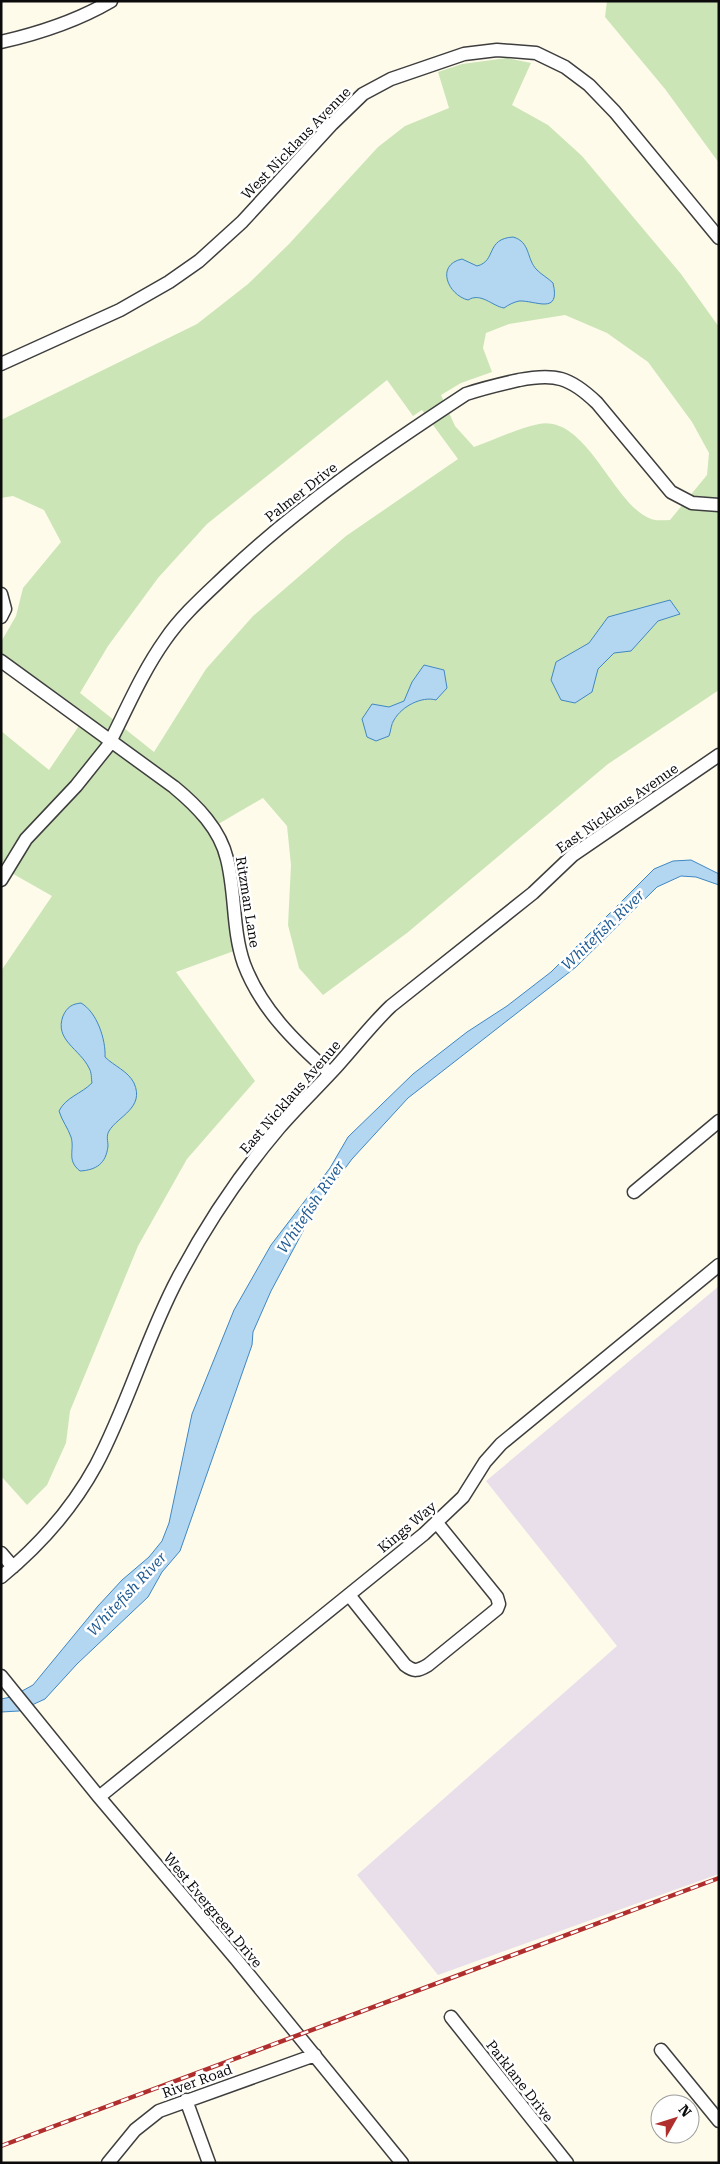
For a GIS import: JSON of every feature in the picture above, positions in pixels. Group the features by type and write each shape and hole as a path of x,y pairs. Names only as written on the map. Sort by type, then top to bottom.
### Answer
{"street":[{"path":"1,42 48,30 76,19 111,1"},
{"name":"West Nicklaus Avenue","path":"1,364 120,310 169,282 199,261 242,222 332,124 364,94 391,79 464,54 497,50 536,53 565,67 589,85 615,112 719,238"},
{"name":"Palmer Drive","path":"1,880 26,839 76,786 111,740 152,659 182,619 240,561 325,491 466,394 492,385 544,375 564,379 583,390 597,403 671,492 692,503 719,505"},
{"path":"1,594 5,609 1,617"},
{"name":"Ritzman Lane","path":"1,661 174,787 196,806 208,820 222,843 228,860 238,945 252,982 281,1026 330,1073"},
{"name":"East Nicklaus Avenue","path":"1,1576 49,1533 93,1470 158,1320 205,1230 255,1159 286,1120 375,1021 391,1006 533,893 573,855 719,755"},
{"path":"634,1192 719,1120"},
{"name":"Kings Way","path":"99,1797 437,1523 462,1498 485,1462 498,1447 719,1265"},
{"path":"349,1595 404,1665 412,1671 419,1670 428,1665 482,1622 497,1609 499,1604 497,1597 437,1523"},
{"path":"1,1553 13,1567"},
{"name":"West Evergreen Drive","path":"1,1676 402,2163"},
{"name":"Parklane Drive","path":"451,2017 567,2163"},
{"path":"661,2050 719,2121"},
{"name":"River Road","path":"108,2163 144,2122 159,2111 315,2055"},
{"path":"186,2100 209,2163"}],"shaded area":[{"path":"719,1286 719,1874 438,1975 357,1875 617,1646 486,1481"}],"green space":[{"path":"607,1 719,1 719,163 665,89 605,17"},
{"path":"507,58 531,63 512,105 548,125 582,156 681,274 719,327 719,690 608,764 407,933 323,995 299,968 288,925 291,865 287,826 263,798 208,830 220,858 234,951 176,972 255,1081 187,1159 138,1246 70,1411 66,1443 47,1485 27,1505 1,1476 1,971 52,896 1,867 1,731 49,770 87,714 1,653 1,642 16,616 23,588 61,542 44,510 13,496 1,498 1,420 197,324 248,284 289,244 378,147 405,126 449,108 438,72 462,64","holes":["565,315 607,333 648,362 692,422 709,453 707,475 670,520 653,520 637,511 624,497 586,446 571,433 556,425 539,424 531,426 474,447 455,426 441,395 461,383 492,372 483,348 486,333 509,324","387,380 413,416 422,410 458,459 346,536 253,616 206,669 154,752 80,693 108,646 158,578 207,524"]}],"water":[{"path":"513,237 523,243 534,266 553,283 553,300 550,303 539,304 519,301 504,308 482,298 468,300 455,292 447,280 449,267 454,262 462,259 477,266 487,260 498,242"},
{"path":"670,600 680,614 658,621 631,651 614,653 598,669 592,692 575,703 561,700 551,680 556,662 589,643 608,617"},
{"path":"424,665 444,670 447,688 436,700 425,699 413,703 402,710 393,722 389,736 376,741 367,737 362,719 372,704 389,707 404,701 412,682"},
{"name":"Whitefish River","path":"691,860 719,874 719,885 696,877 681,876 657,887 576,967 408,1098 352,1159 316,1207 271,1291 253,1332 252,1345 180,1551 162,1572 148,1597 77,1664 45,1699 19,1711 1,1712 1,1699 11,1697 33,1685 98,1606 122,1580 149,1557 162,1541 169,1523 192,1414 234,1310 271,1245 330,1168 348,1137 413,1074 467,1032 507,1006 551,972 654,869 673,861"},
{"path":"81,1003 87,1007 96,1020 104,1043 105,1057 128,1075 134,1083 136,1099 129,1111 109,1131 107,1152 102,1162 91,1169 80,1171 73,1163 71,1137 59,1111 66,1102 92,1083 91,1074 85,1061 69,1044 62,1032 61,1024 66,1010 72,1005"}],"railway":[{"path":"1,2146 719,1878"}]}
